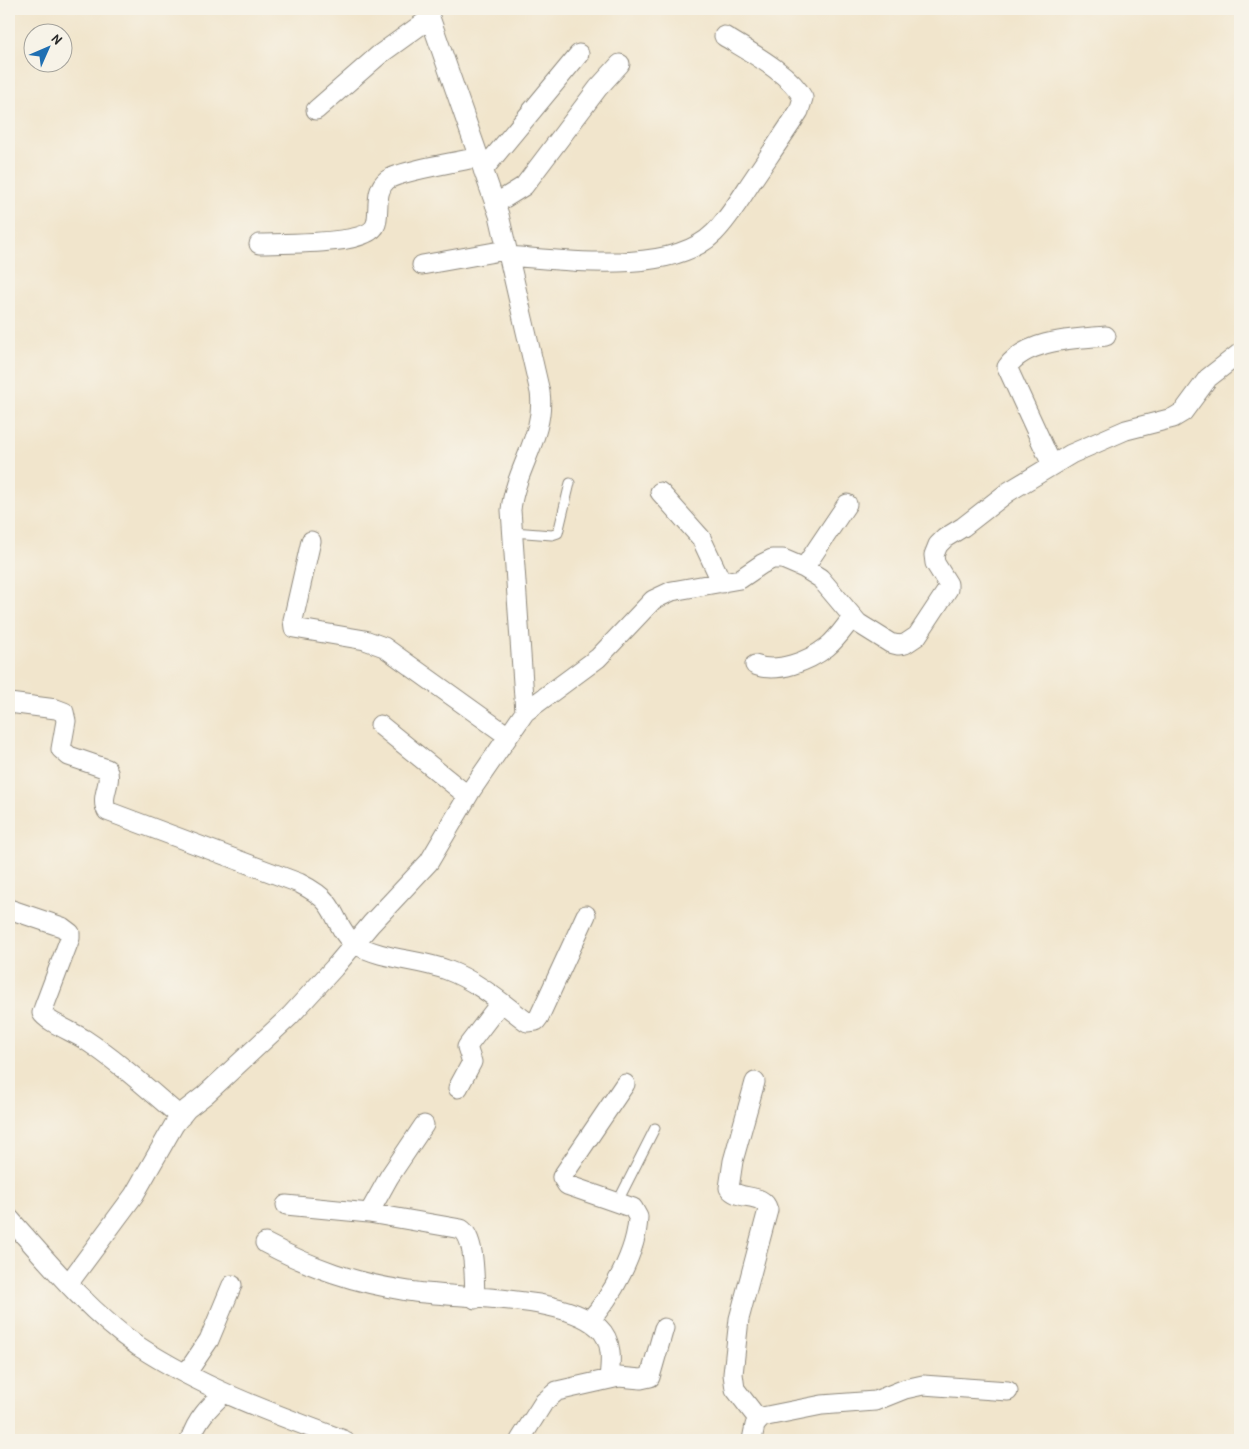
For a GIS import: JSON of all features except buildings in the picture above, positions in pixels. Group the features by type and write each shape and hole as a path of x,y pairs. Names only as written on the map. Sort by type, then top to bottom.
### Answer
{"street":[{"path":"316,110 428,14 495,204 542,406 541,420 513,491 512,532 525,712"},
{"path":"422,265 507,253 604,264 638,261 678,252 700,244 713,234 728,218 799,112 803,98 795,86 774,69 724,36"},
{"path":"259,244 328,241 365,235 372,232 376,224 381,187 387,180 405,173 482,164 579,54"},
{"path":"495,204 524,186 598,88 620,64"},
{"path":"1052,464 1007,367 1016,358 1038,347 1056,342 1106,336"},
{"path":"68,1284 134,1195 174,1125 290,1016 429,862 468,796 525,712 598,658 653,600 672,591 740,579 772,559 791,561 820,578 852,618 890,643 898,645 912,641 948,589 945,579 935,563 934,555 938,545 992,502 1052,464 1110,436 1174,418 1182,412 1208,378 1240,353"},
{"path":"660,492 701,538 722,583"},
{"path":"804,568 847,504"},
{"path":"311,541 292,620 294,628 365,640 384,647 508,736"},
{"path":"755,665 765,669 804,660 826,647 852,618"},
{"path":"9,703 56,709 64,712 66,721 61,749 69,756 107,769 110,777 104,799 108,811 308,888 328,904 354,944 446,970 466,978 527,1022 536,1021 586,915"},
{"path":"380,725 468,796"},
{"path":"9,909 62,927 70,933 70,938 44,1007 42,1014 45,1018 64,1026 105,1053 181,1117"},
{"path":"458,1088 472,1062 467,1048 500,1002"},
{"path":"755,1082 733,1162 729,1188 737,1195 759,1198 768,1210 739,1319 733,1374 735,1389 759,1420"},
{"path":"589,1321 612,1292 638,1224 638,1217 633,1208 567,1185 562,1177 626,1084"},
{"path":"369,1213 389,1177 424,1125"},
{"path":"286,1205 369,1213 456,1228 466,1232 470,1241 475,1299"},
{"path":"9,1218 68,1284 138,1345 186,1374 224,1393 344,1440"},
{"path":"265,1243 303,1263 343,1278 409,1292 529,1302 589,1321 600,1329 608,1340 610,1365 608,1378"},
{"path":"186,1374 208,1340 232,1285"},
{"path":"520,1440 550,1395 564,1388 608,1378 620,1377 646,1380 650,1377 664,1328"},
{"path":"752,1440 759,1420 768,1415 822,1406 875,1401 898,1391 923,1385 1008,1391"},
{"path":"190,1440 196,1424 203,1413 224,1393"}],"lane":[{"path":"512,532 552,536 558,533 570,482"},
{"path":"617,1203 655,1128"}]}
